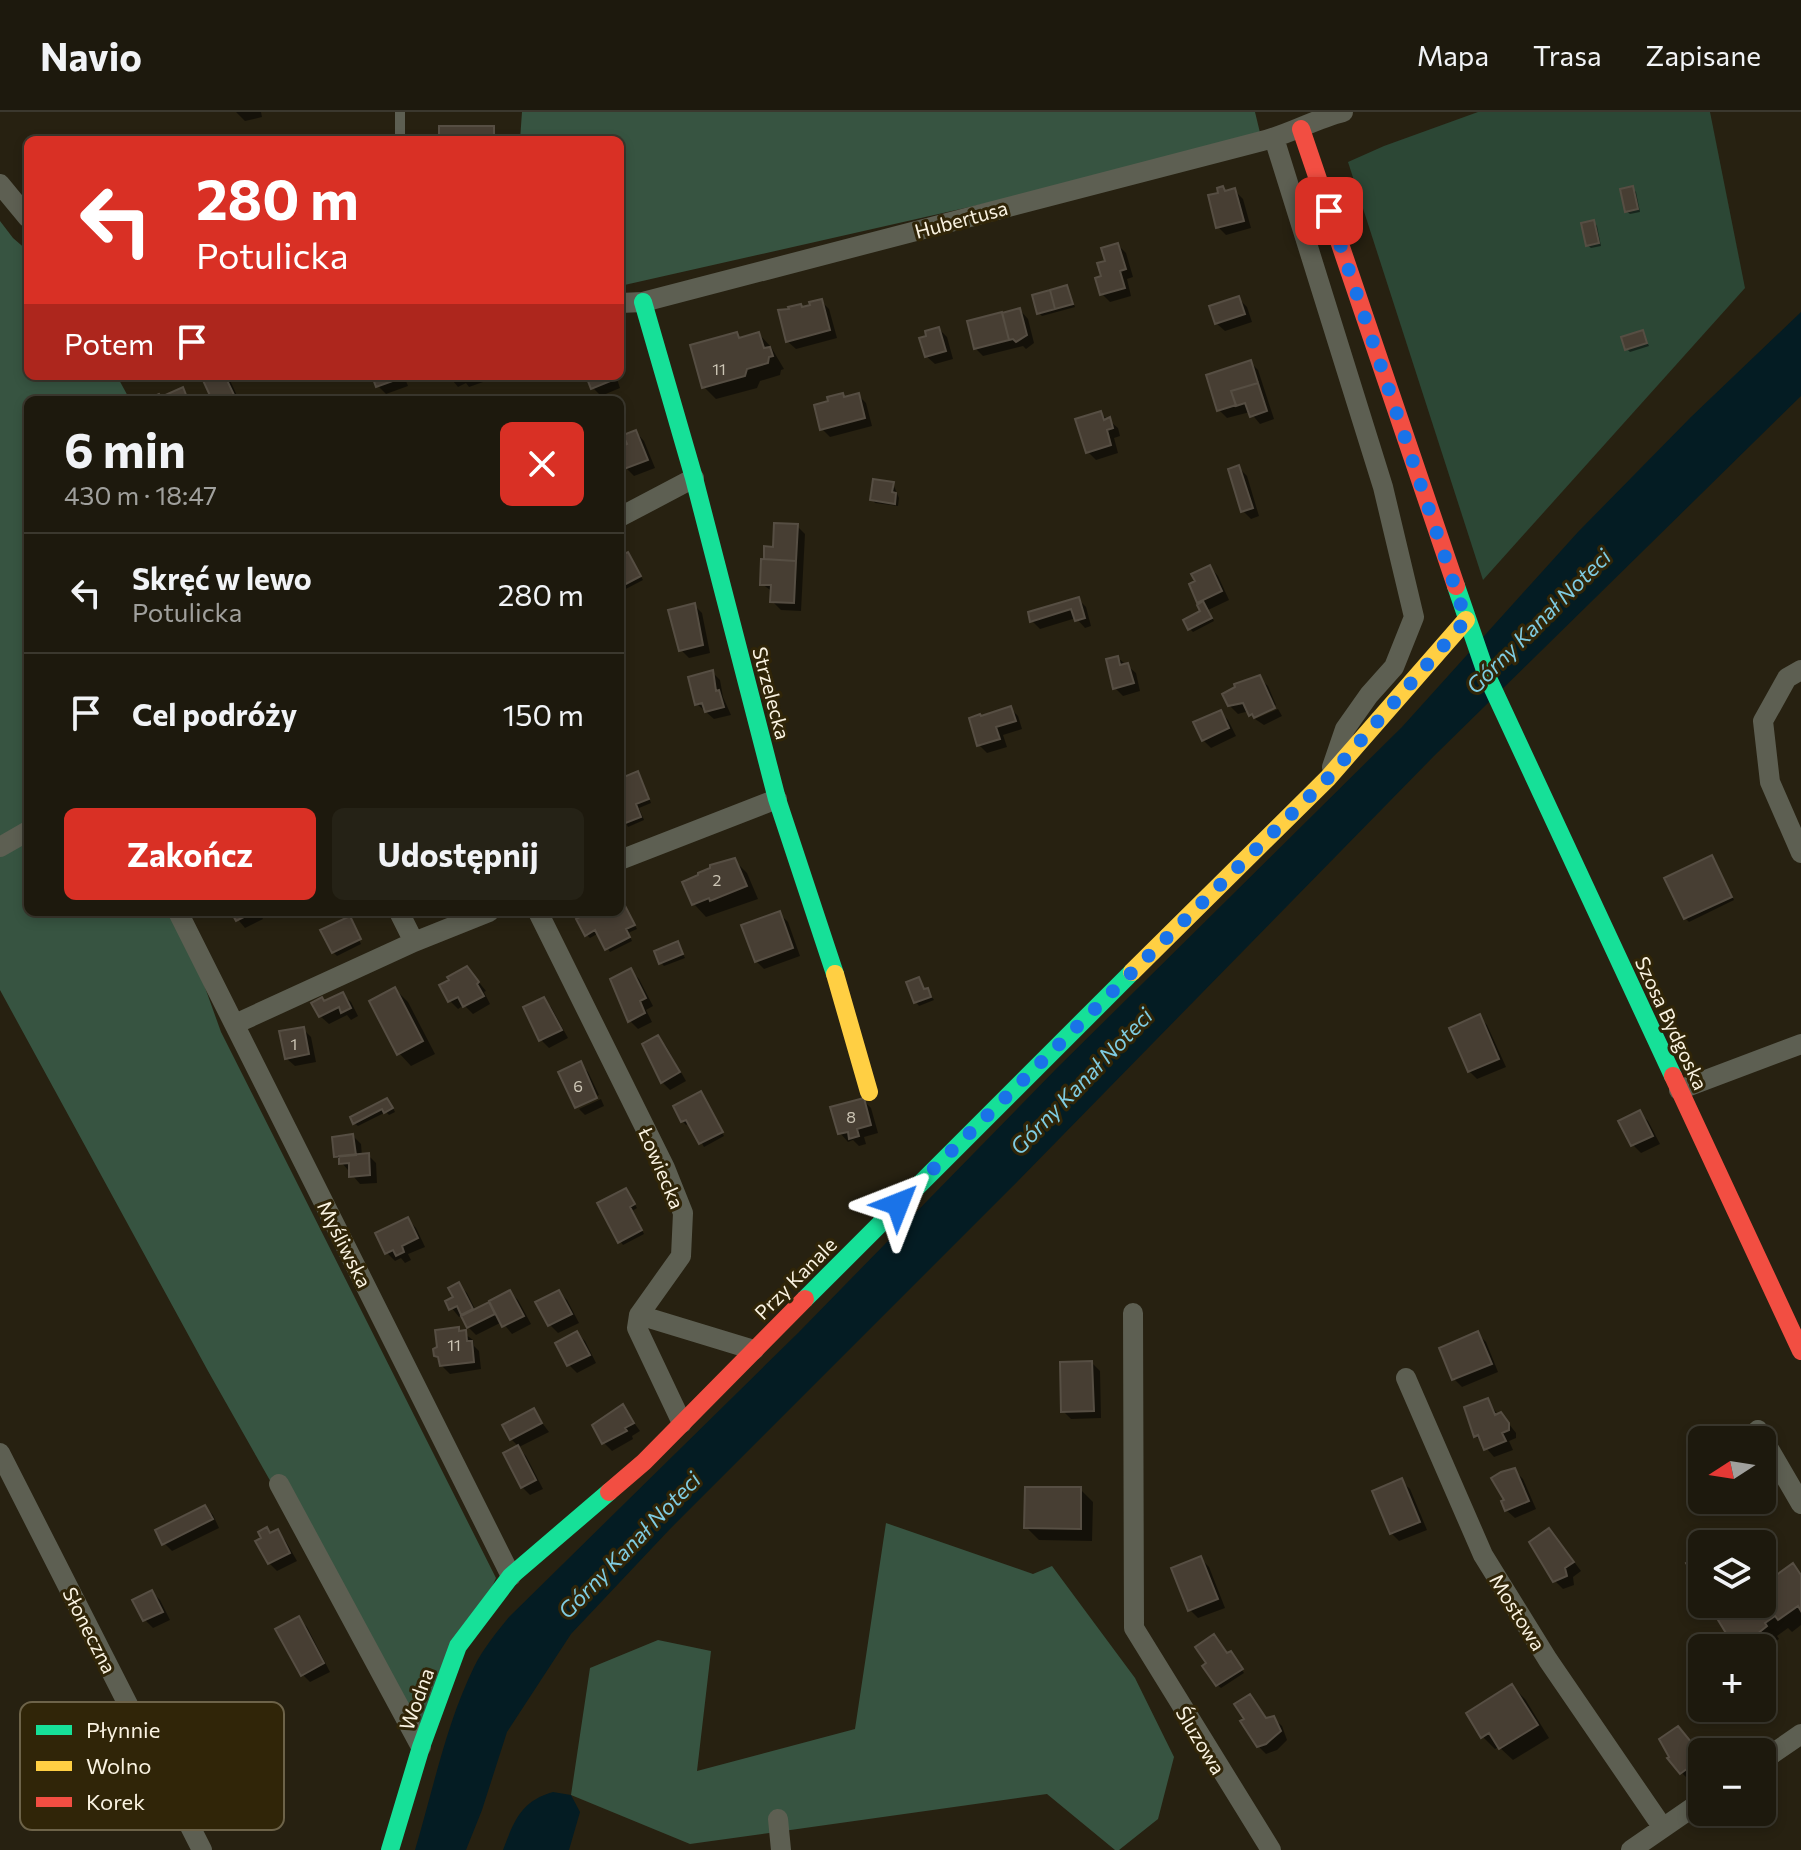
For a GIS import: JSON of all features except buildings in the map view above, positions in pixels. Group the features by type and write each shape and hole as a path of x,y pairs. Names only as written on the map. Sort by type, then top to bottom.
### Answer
{"street":[{"name":"Hubertusa","path":"624,303 643,302 1274,138 1343,112"},
{"name":"Szosa Bydgoska","path":"1301,129 1469,628 1504,715 1801,1351"},
{"path":"1274,138 1383,487 1414,617 1394,667 1345,729 1328,778"},
{"path":"0,184 24,213"},
{"name":"Strzelecka","path":"643,302 694,478 777,799 835,972 869,1092"},
{"path":"624,515 694,478"},
{"name":"Przy Kanale","path":"511,1576 644,1462 898,1204 1328,778 1469,628"},
{"path":"1801,670 1787,678 1763,721 1770,782 1801,853"},
{"path":"624,858 777,799"},
{"path":"0,847 24,833"},
{"name":"Myśliwska","path":"180,916 511,1576"},
{"path":"401,916 414,942"},
{"path":"235,1024 414,942 479,916"},
{"name":"Łowiecka","path":"540,916 665,1168 683,1213 681,1256 639,1315"},
{"path":"1679,1090 1801,1044"},
{"name":"Śluzowa","path":"1133,1313 1134,1628 1271,1850"},
{"path":"682,1423 637,1328 639,1315 754,1350"},
{"name":"Mostowa","path":"1406,1378 1483,1555 1548,1660 1663,1828"},
{"name":"Słoneczna","path":"0,1453 127,1702"},
{"path":"1776,1461 1801,1504"},
{"path":"279,1484 421,1747"},
{"name":"Wodna","path":"390,1850 421,1747 458,1646 511,1576"},
{"path":"1776,1751 1801,1734"},
{"path":"1631,1850 1688,1811"},
{"path":"778,1819 781,1850"},
{"name":"Słoneczna","path":"192,1830 202,1850"}],"lane":[{"path":"400,112 400,136"}],"green space":[{"path":"522,112 1255,112 1262,141 624,285 624,136 520,136"},
{"path":"1478,112 1710,112 1745,288 1483,580 1348,162"},
{"path":"0,221 24,248 24,380 119,380 128,396 24,396 24,916 179,916 221,1032 496,1578 421,1747 208,1371 0,990"},
{"path":"886,1523 1033,1574 1052,1566 1135,1678 1174,1757 1158,1819 1115,1850 1047,1794 690,1844 571,1795 590,1668 658,1640 711,1651 697,1771 855,1729"}],"water":[{"name":"Górny Kanał Noteci","path":"1801,312 1801,396 1434,756 1013,1186 670,1529 571,1634 507,1732 466,1850 415,1850 464,1689 481,1654 509,1617 799,1332 1056,1069 1402,727 1578,532 1691,417"},
{"path":"553,1792 571,1795 580,1812 569,1850 503,1850 515,1821 526,1807"}],"traffic: fast":[{"path":"643,302 694,478 777,799 835,974"},
{"path":"1456,586 1487,676 1673,1076"},
{"path":"805,1299 1132,972"},
{"path":"390,1850 421,1747 458,1646 511,1576 609,1492"}],"traffic: slow":[{"path":"1132,972 1328,778 1466,620"},
{"path":"835,974 869,1092"}],"traffic: jam":[{"path":"1301,129 1456,586"},
{"path":"1673,1076 1801,1351"},
{"path":"609,1492 644,1462 805,1299"}],"route":[{"path":"898,1204 1328,778 1466,620 1329,211"}]}
